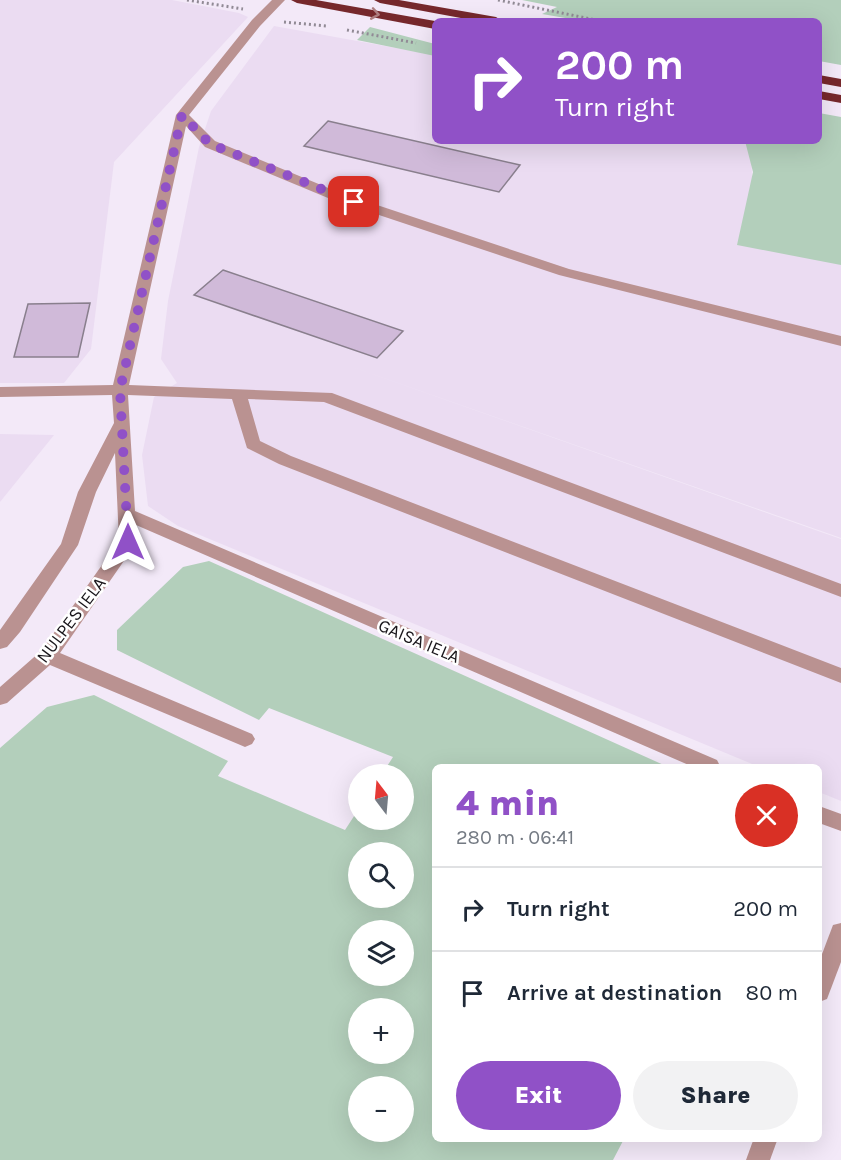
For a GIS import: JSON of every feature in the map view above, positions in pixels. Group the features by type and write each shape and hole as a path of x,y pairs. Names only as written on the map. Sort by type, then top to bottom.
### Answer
{"highway":[{"path":"297,0 432,24"},
{"path":"380,0 479,18"},
{"path":"822,80 841,83"},
{"path":"822,96 841,99"}],"street":[{"name":"NULPES IELA","path":"0,698 48,656 128,542 120,390 182,115 256,22 279,0"},
{"path":"182,115 210,144 333,195 564,272 841,341"},
{"path":"0,392 120,390 326,397 841,591"},
{"path":"239,394 254,444 285,460 841,676"},
{"path":"0,642 13,627 69,545 87,492 123,420"},
{"name":"GAISA IELA","path":"128,515 705,764"},
{"path":"48,656 245,739"},
{"path":"822,815 841,823"},
{"path":"822,984 841,932"},
{"path":"758,1160 765,1142"}],"path":[{"path":"497,0 586,18"},
{"path":"256,22 293,22 334,26"}],"shaded area":[{"path":"0,0 172,0 239,13 248,17 114,162 91,349 64,383 0,383"},
{"path":"274,26 432,54 432,144 751,144 753,214 841,265 841,538 338,362 841,539 841,801 822,793 822,764 752,764 178,526 148,506 142,455 154,397 177,383 161,359 168,301 199,147 211,111"},
{"path":"0,434 54,435 0,502"}],"green space":[{"path":"522,0 841,0 841,65 822,62 822,18 565,18 542,14 557,7"},
{"path":"370,27 432,43 432,55 357,40"},
{"path":"822,114 841,117 841,265 737,245 753,172 746,144 822,144"},
{"path":"209,561 662,764 432,764 432,1142 622,1142 613,1160 0,1160 0,748 47,707 94,695 228,761 218,776 345,830 348,825 348,830 414,830 414,764 388,764 393,757 269,708 259,720 117,650 117,630 183,567"}],"building":[{"path":"328,121 520,165 499,192 304,146"},
{"path":"223,270 403,331 377,358 194,295"},
{"path":"90,303 78,357 14,357 28,304"}],"route":[{"path":"128,542 120,390 182,115 210,144 354,202"}]}
